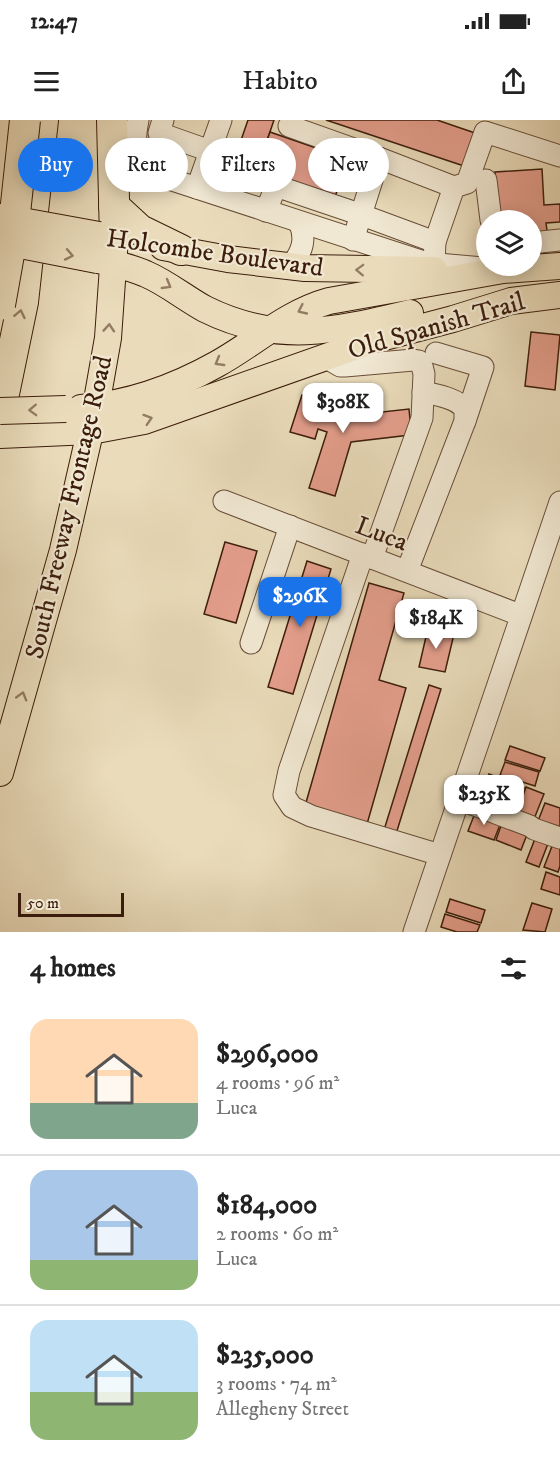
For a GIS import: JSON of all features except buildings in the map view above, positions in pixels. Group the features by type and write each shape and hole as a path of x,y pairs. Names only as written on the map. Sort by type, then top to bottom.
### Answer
{"highway":[{"path":"0,305 14,232 25,120"},
{"path":"0,412 23,302 44,120"},
{"path":"106,249 114,206 112,120"},
{"path":"114,206 140,230 182,250"}],"main road":[{"name":"Holcombe Boulevard","path":"0,217 106,249 203,308 247,326 268,330 295,333 319,331 384,320 449,304 511,300"},
{"name":"Holcombe Boulevard","path":"0,241 106,249 182,250 228,259 291,266 370,270 476,268"},
{"name":"South Freeway Frontage Road","path":"0,773 63,550 91,431 108,338 106,249"},
{"name":"Old Spanish Trail","path":"542,267 560,266"},
{"name":"Old Spanish Trail","path":"0,435 63,421 96,406 149,393 188,378 217,364 268,330 310,306 476,273"},
{"name":"Old Spanish Trail","path":"0,412 63,421 91,431 144,421 377,339 435,324 511,300 560,295"}],"street":[{"path":"138,120 135,144 138,157 147,169 155,173 266,212 434,264 476,266"},
{"path":"163,120 159,133 200,147"},
{"path":"215,138 221,120"},
{"path":"289,126 322,138"},
{"path":"389,163 454,187 467,183 485,132 560,156"},
{"path":"197,188 200,179"},
{"path":"486,180 490,210"},
{"path":"266,212 276,186 362,214 435,242"},
{"path":"434,264 435,242 454,187"},
{"path":"353,240 369,192"},
{"path":"291,266 300,255 303,244 304,231 299,222"},
{"path":"542,242 560,240"},
{"path":"435,324 424,374 422,418 417,435 367,556 288,771 284,795 292,807 311,816 440,855"},
{"path":"325,357 340,366 413,360 419,362 429,359 483,367 465,421 407,571"},
{"path":"423,392 438,395 461,405 465,411 465,421"},
{"name":"Luca","path":"224,501 520,615"},
{"path":"414,932 560,502"},
{"path":"250,643 290,526"},
{"path":"459,799 560,838"}]}
